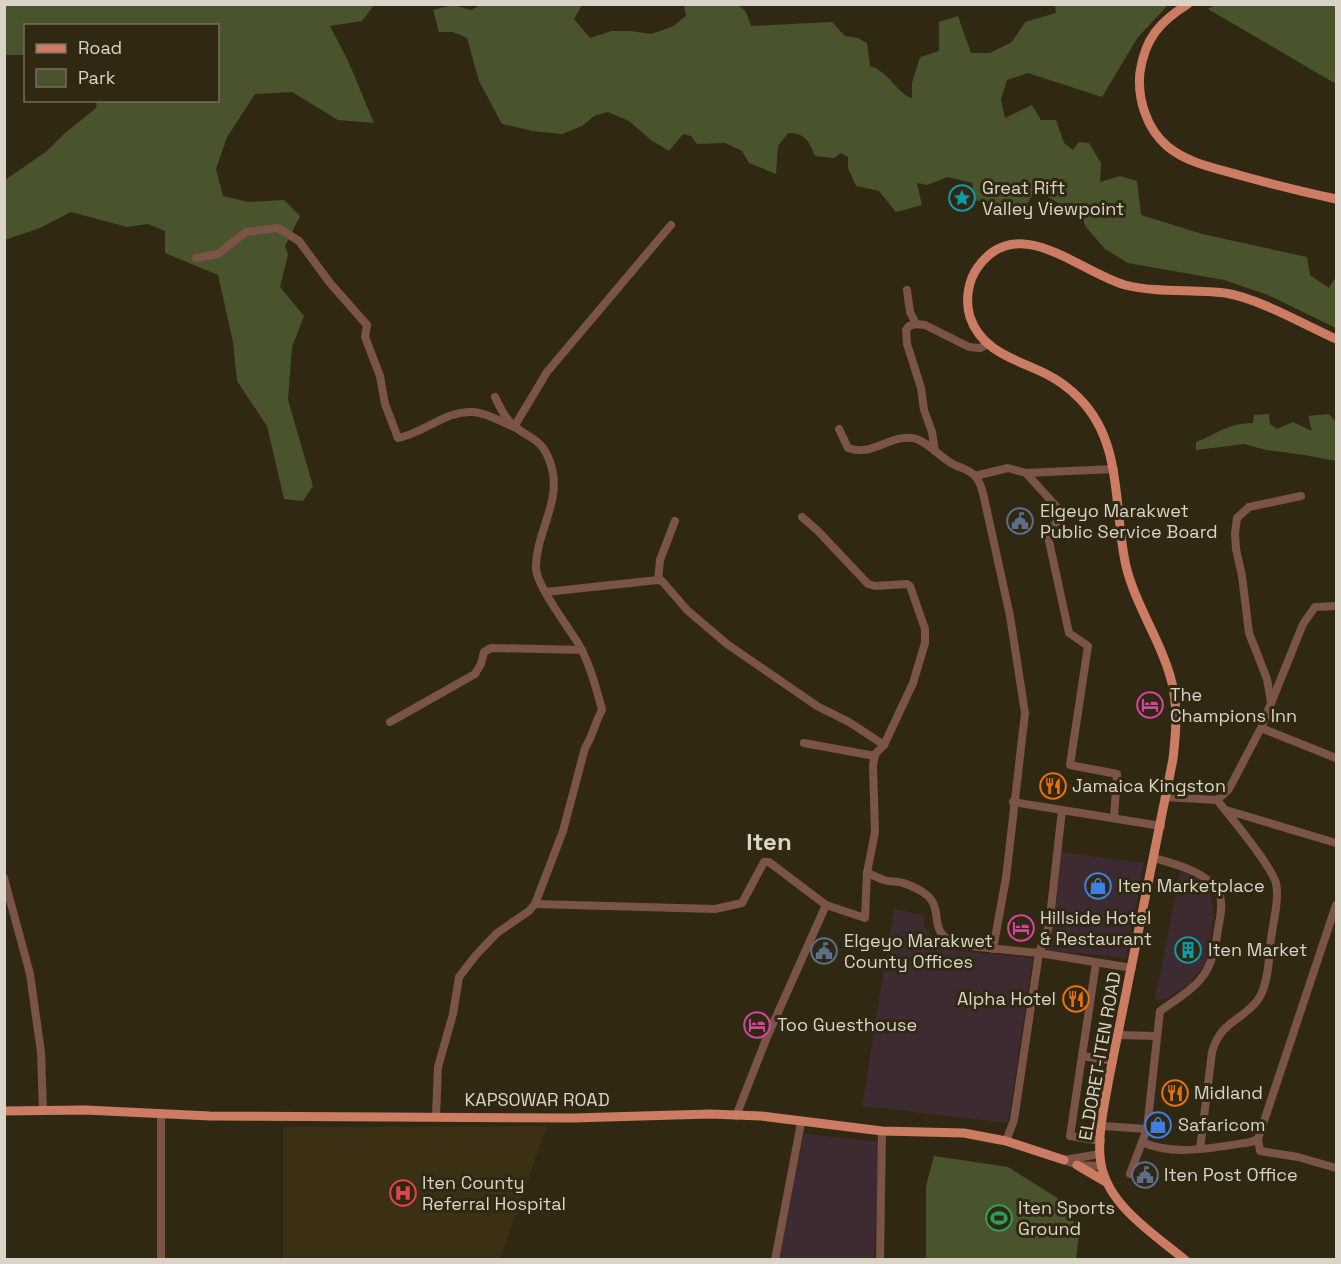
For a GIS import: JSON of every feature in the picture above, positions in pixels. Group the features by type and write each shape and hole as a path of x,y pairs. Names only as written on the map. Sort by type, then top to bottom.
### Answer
{"main road":[{"path":"1188,4 1174,13 1147,43 1138,85 1145,115 1155,132 1167,146 1182,156 1209,166 1336,199"},
{"path":"989,344 977,332 969,316 970,279 979,265 992,252 1016,243 1036,245 1058,253 1096,274 1127,285 1147,289 1226,293 1336,339"},
{"name":"ELDORET-ITEN ROAD","path":"989,344 1021,364 1050,376 1079,398 1099,423 1113,469 1127,568 1171,680 1176,702 1177,727 1173,759 1113,1061 1102,1126 1100,1154 1106,1182 1127,1211 1185,1260"},
{"name":"KAPSOWAR ROAD","path":"4,1111 85,1110 210,1116 573,1118 710,1114 761,1116 801,1123 882,1131 964,1133 1006,1141 1064,1160"},
{"path":"1077,1165 1106,1182"}],"street":[{"path":"514,427 547,372 671,225"},
{"path":"196,258 218,254 246,232 278,228 299,240 330,283 367,325 365,337 380,376 385,404 398,438 411,435 448,415 475,412 514,427 539,442 550,461 555,480 554,494 536,570 546,592 582,650 602,710 585,748 560,840 535,904 529,911 497,933 459,977 453,1014 438,1067 436,1116"},
{"path":"907,290 910,312 916,324"},
{"path":"935,451 933,432 924,410 921,388 907,344 906,330 909,326 916,324 925,325 969,347 980,348 989,344"},
{"path":"495,397 500,410 514,427"},
{"path":"839,429 848,448 857,452 913,438 947,461 969,471 975,476 983,493 1010,615 1024,713 1006,878 993,949"},
{"path":"975,476 1008,468 1026,473 1113,469"},
{"path":"1026,473 1064,515 1047,532 1069,633 1088,646 1070,765 1117,774 1114,818"},
{"path":"1271,702 1266,679 1249,633 1236,549 1237,518 1249,507 1300,496"},
{"path":"535,904 715,909 742,903 764,862 769,862 826,905 865,918 867,873 875,832 873,765 875,756 884,745 913,683 924,648 925,629 910,586 907,584 875,586 868,584 802,517"},
{"path":"658,580 660,560 675,521"},
{"path":"546,592 662,581 706,628 727,644 817,706 849,722 884,745"},
{"path":"1166,797 1217,800 1229,789 1261,728 1303,624 1315,607 1336,606"},
{"path":"390,722 475,674 484,652 491,648 582,650"},
{"path":"1261,728 1336,758"},
{"path":"804,742 875,756"},
{"path":"1200,1149 1212,1052 1216,1038 1258,1000 1268,973 1276,898 1276,883 1261,858 1217,800"},
{"path":"1013,802 1161,826"},
{"path":"1006,1141 1014,1120 1039,953 1049,926 1062,810"},
{"path":"1225,810 1336,843"},
{"path":"1130,1174 1147,1129 1160,1011 1180,999 1204,976 1212,963 1221,905 1219,894 1202,876 1185,867 1154,858"},
{"path":"867,873 885,880 903,882 926,894 933,905 939,931 948,941 959,945 1039,953 1132,968"},
{"path":"4,878 30,974 41,1052 43,1111"},
{"path":"736,1116 767,1037 826,905"},
{"path":"1336,905 1258,1139 1260,1151 1298,1157 1336,1168"},
{"path":"1096,963 1070,1136 1101,1141"},
{"path":"1119,1035 1156,1036"},
{"path":"1082,1056 1113,1061"},
{"path":"161,1113 161,1260"},
{"path":"775,1260 801,1123"},
{"path":"1102,1126 1147,1129"},
{"path":"880,1260 882,1131"},
{"path":"1142,1142 1158,1149 1200,1149 1258,1139"},
{"name":"KAPSOWAR ROAD","path":"1064,1160 1100,1154"},
{"name":"KAPSOWAR ROAD","path":"1064,1160 1077,1165 1101,1166"}],"shaded area":[{"name":"Iten Marketplace","path":"1059,852 1144,863 1126,958 1045,950"},
{"path":"1180,872 1193,875 1206,882 1210,891 1214,916 1209,947 1205,964 1189,984 1166,999 1155,1000"},
{"path":"894,909 924,915 924,926 936,941 959,951 1033,958 1008,1123 862,1106"},
{"name":"Iten County Referral Hospital","path":"547,1126 500,1259 283,1259 283,1127"},
{"path":"804,1134 880,1142 874,1259 778,1260"}],"green space":[{"path":"1217,4 1336,5 1336,84 1208,9"},
{"path":"4,5 374,5 362,21 330,26 349,63 374,123 338,120 292,92 255,94 227,137 216,169 223,196 248,202 284,200 300,216 285,246 288,254 280,287 304,316 292,347 288,400 313,486 303,501 284,499 267,426 237,381 233,342 218,275 165,253 165,231 148,224 127,227 71,212 40,228 5,240 5,180 47,151 96,108 97,102 219,102 219,24 24,24 24,55 5,55"},
{"path":"453,5 471,10 480,5 582,5 574,19 590,38 612,31 651,34 672,27 686,16 684,5 738,5 746,12 751,26 832,22 845,36 858,38 867,43 870,66 883,73 902,93 912,98 912,83 920,57 939,51 939,22 958,16 971,53 990,53 1012,42 1025,22 1056,13 1055,5 1168,5 1138,37 1102,97 1028,73 1007,80 1001,99 1005,118 1032,105 1041,120 1056,120 1064,143 1073,150 1079,142 1089,143 1101,163 1100,182 1120,176 1137,181 1141,215 1202,234 1307,257 1310,275 1329,288 1336,277 1336,328 1268,295 1224,280 1128,263 1105,249 1086,227 1081,216 1046,196 1033,193 1028,203 1006,214 972,198 973,183 948,177 927,185 917,183 922,205 896,212 879,191 856,186 848,168 848,157 841,153 834,158 815,156 808,142 799,134 788,133 778,146 776,174 749,163 742,151 725,143 697,144 691,136 683,134 669,151 651,140 629,121 608,112 594,116 582,126 562,134 533,131 502,124 479,81 467,38 453,32 439,32 433,10"},
{"path":"1269,414 1270,424 1277,429 1293,422 1312,431 1308,416 1329,414 1336,422 1336,461 1266,450 1244,444 1196,450 1196,442 1229,427 1253,423 1254,415"},
{"name":"Iten Sports Ground","path":"934,1156 1008,1167 1065,1203 1079,1234 1076,1259 926,1259 926,1186"}],"place":[{"name":"Great Rift Valley Viewpoint","path":"962,198"},
{"name":"Elgeyo Marakwet Public Service Board","path":"1020,521"},
{"name":"The Champions Inn","path":"1150,705"},
{"name":"Jamaica Kingston","path":"1053,786"},
{"name":"Iten Marketplace","path":"1098,886"},
{"name":"Hillside Hotel & Restaurant","path":"1021,928"},
{"name":"Iten Market","path":"1188,950"},
{"name":"Elgeyo Marakwet County Offices","path":"824,951"},
{"name":"Alpha Hotel","path":"1076,999"},
{"name":"Too Guesthouse","path":"757,1025"},
{"name":"Midland","path":"1175,1093"},
{"name":"Safaricom","path":"1158,1125"},
{"name":"Iten Post Office","path":"1145,1175"},
{"name":"Iten County Referral Hospital","path":"403,1193"},
{"name":"Iten Sports Ground","path":"999,1218"}],"district":[{"name":"Iten","path":"769,842"}]}
